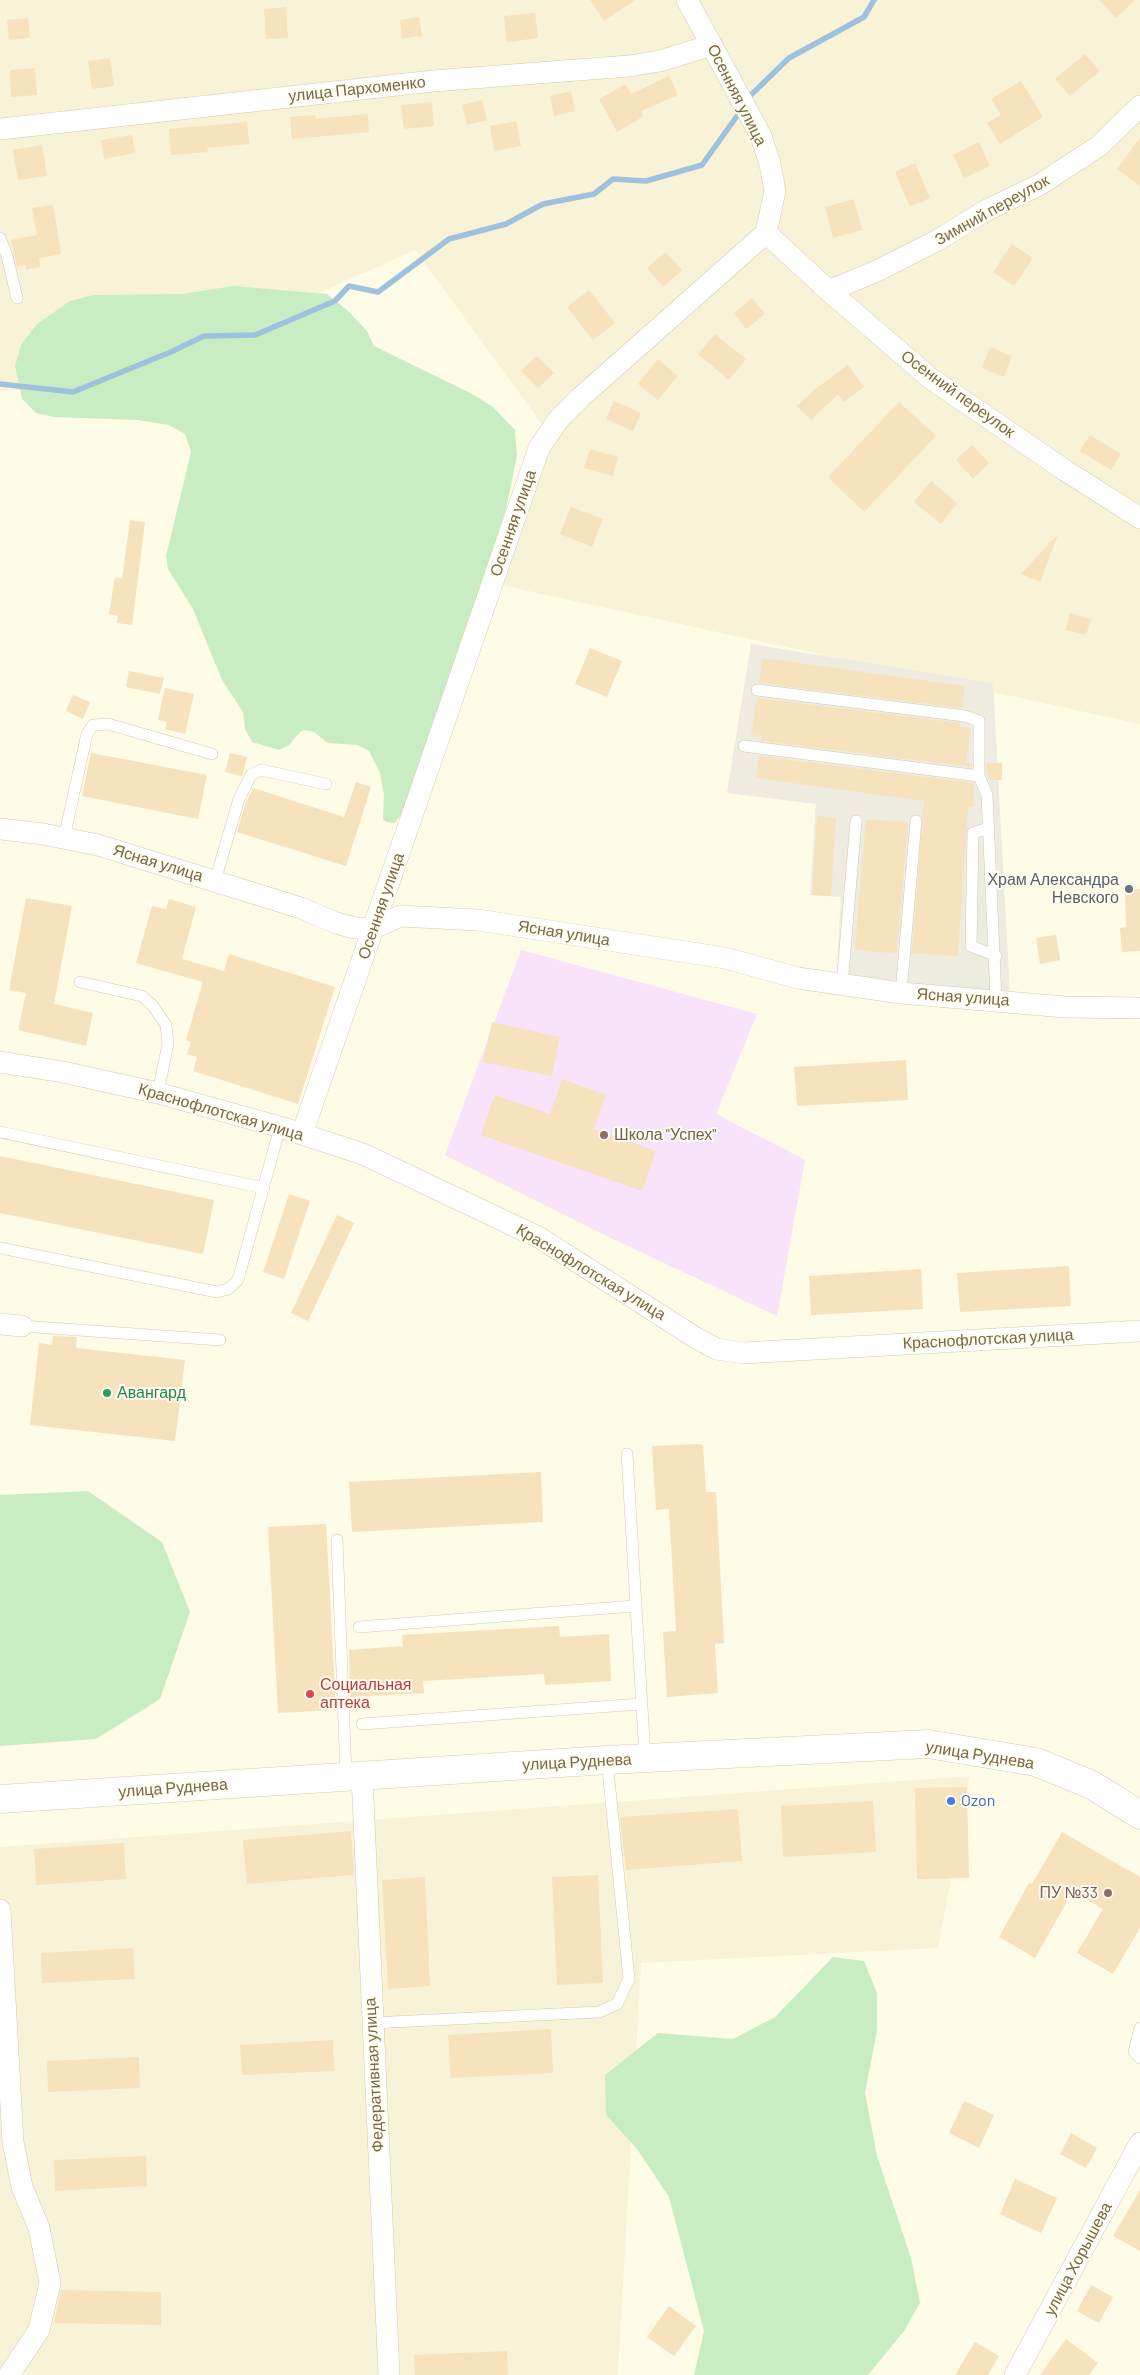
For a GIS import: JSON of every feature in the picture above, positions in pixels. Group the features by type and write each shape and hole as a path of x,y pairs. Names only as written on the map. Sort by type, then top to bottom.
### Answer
{"main road":[{"name":"улица Руднева","path":"0,1799 607,1760 928,1744 1036,1762 1092,1786 1140,1815"}],"street":[{"name":"Осенняя улица","path":"302,1134 539,448 558,420 581,397 766,233 775,191 770,164 761,136 687,0"},
{"name":"улица Пархоменко","path":"0,128 423,82 629,66 676,56 712,45"},
{"name":"Зимний переулок","path":"829,291 879,270 938,240 985,211 1039,185 1099,146 1140,106"},
{"name":"Осенний переулок","path":"766,233 829,291 930,378 1066,471 1140,518"},
{"name":"Ясная улица","path":"0,829 98,845 301,908 336,923 355,928 374,928 400,916 478,920 725,958 798,978 901,993 996,999 1065,1007 1140,1008"},
{"name":"Краснофлотская улица","path":"0,1062 63,1072 158,1093 280,1127 363,1154 540,1238 717,1349 743,1353 1140,1331"},
{"path":"0,1324 22,1326"},
{"name":"Федеративная улица","path":"354,1776 371,2023 389,2375"},
{"path":"0,1910 13,2142 22,2187 39,2228 50,2283 39,2330 9,2375"},
{"name":"улица Хорышева","path":"1015,2375 1140,2143"}],"lane":[{"path":"0,238 7,256 18,298"},
{"path":"757,690 976,718 978,721 979,776 987,795 996,956 996,999"},
{"path":"64,838 88,734 93,726 108,724 212,754"},
{"path":"744,746 979,776"},
{"path":"215,881 240,799 251,775 260,770 326,784"},
{"path":"842,985 856,821"},
{"path":"901,993 916,821"},
{"path":"988,828 973,833 971,946 996,956"},
{"path":"80,982 142,996 153,1006 166,1025 168,1044 158,1093"},
{"path":"0,1248 217,1292 228,1289 238,1280 280,1127"},
{"path":"0,1132 264,1188"},
{"path":"22,1326 220,1340"},
{"path":"627,1454 645,1758"},
{"path":"337,1540 354,1776"},
{"path":"359,1627 636,1606"},
{"path":"362,1724 641,1704"},
{"path":"371,2023 599,2012 617,2004 629,1979 607,1760"},
{"path":"1140,2028 1134,2052 1140,2058"}],"shaded area":[{"path":"0,0 1140,0 1140,724 501,585 552,438 415,250 120,382 0,391"},
{"path":"751,644 993,683 1010,995 836,980 841,897 810,895 816,804 727,793"},
{"name":"Школа \"Успех\"","path":"521,950 757,1014 716,1114 805,1160 777,1316 613,1239 445,1155"},
{"path":"970,1776 938,1948 641,1963 618,2375 0,2375 0,1847"}],"green space":[{"path":"233,286 327,294 347,310 367,331 374,346 474,395 493,407 515,430 517,456 506,509 406,808 395,823 386,822 383,819 384,795 380,773 369,751 358,745 328,743 314,732 304,730 289,745 279,750 252,742 245,729 243,712 222,680 193,609 168,569 166,556 191,452 185,434 169,425 137,420 53,417 36,413 22,399 15,366 21,345 37,324 70,301 94,295 182,294"},
{"path":"88,1491 162,1542 190,1612 160,1699 96,1739 0,1746 0,1495"},
{"path":"833,1957 864,1961 877,1993 877,2030 865,2093 877,2156 911,2258 920,2303 904,2331 868,2375 694,2375 704,2331 669,2197 637,2149 606,2115 605,2075 658,2033 733,2039 775,2017"}],"building":[{"path":"590,0 635,0 604,21"},
{"path":"1099,0 1135,0 1116,18"},
{"path":"286,7 288,38 266,39 264,9"},
{"path":"535,13 538,38 507,42 504,16"},
{"path":"419,17 422,36 402,39 400,20"},
{"path":"28,18 30,38 9,40 7,20"},
{"path":"1085,54 1100,71 1070,96 1055,79"},
{"path":"110,58 114,86 92,89 88,61"},
{"path":"35,68 37,95 11,97 10,70"},
{"path":"669,76 678,95 641,111 644,116 617,132 599,99 626,84 631,94"},
{"path":"1021,81 1043,117 1000,144 987,123 1001,115 991,99"},
{"path":"571,91 575,111 554,116 550,96"},
{"path":"482,100 487,120 467,125 462,105"},
{"path":"432,102 434,126 404,129 401,105"},
{"path":"368,114 369,132 292,139 290,117 315,115 316,119"},
{"path":"516,121 521,146 494,151 490,126"},
{"path":"247,122 249,144 207,148 208,152 171,155 169,129"},
{"path":"132,135 135,153 104,159 101,140"},
{"path":"1140,138 1140,186 1117,169"},
{"path":"979,142 990,166 964,178 953,155"},
{"path":"42,145 47,176 18,180 13,150"},
{"path":"915,163 930,198 910,207 895,172"},
{"path":"854,199 862,230 833,238 825,207"},
{"path":"53,205 61,254 39,258 40,267 26,270 25,265 17,267 11,240 37,235 32,208"},
{"path":"1012,244 1033,258 1014,286 993,272"},
{"path":"666,252 682,270 663,287 647,268"},
{"path":"589,290 615,323 593,340 567,307"},
{"path":"752,298 765,314 746,329 734,313"},
{"path":"715,334 746,359 729,380 698,354"},
{"path":"990,347 1012,356 1004,377 982,368"},
{"path":"537,356 554,373 538,388 521,371"},
{"path":"658,359 678,376 658,400 638,384"},
{"path":"848,365 864,387 844,402 838,394 811,420 797,406 814,390"},
{"path":"614,401 641,413 633,431 606,419"},
{"path":"899,402 936,436 864,512 828,477"},
{"path":"1090,435 1121,454 1111,470 1080,451"},
{"path":"972,445 989,463 973,479 956,460"},
{"path":"590,449 618,457 613,476 584,468"},
{"path":"931,481 957,503 941,524 914,502"},
{"path":"571,507 603,519 592,547 560,534"},
{"path":"130,520 145,522 132,625 117,623 118,616 109,614 115,577 122,579"},
{"path":"1058,534 1040,582 1021,574"},
{"path":"1070,613 1091,619 1086,635 1066,630"},
{"path":"590,648 622,661 607,697 575,684"},
{"path":"762,658 965,686 962,708 759,683"},
{"path":"129,671 164,678 160,694 126,687"},
{"path":"165,688 194,694 185,734 165,729 167,722 158,720"},
{"path":"73,695 90,702 83,719 66,711"},
{"path":"757,698 960,723 960,727 971,729 966,763 972,763 972,767 761,741 762,736 751,735"},
{"path":"91,753 207,775 198,819 82,796"},
{"path":"230,753 247,757 242,776 225,772"},
{"path":"759,756 974,783 973,807 968,807 958,956 912,953 924,801 756,778"},
{"path":"986,763 1002,763 1002,780 989,780"},
{"path":"356,782 371,787 346,866 237,832 246,802 253,788 344,817"},
{"path":"817,816 836,818 831,896 812,895"},
{"path":"866,820 908,822 897,952 855,950"},
{"path":"1125,889 1140,889 1140,951 1122,952 1120,928 1126,927"},
{"path":"26,898 72,906 54,1004 93,1013 86,1046 18,1030 26,993 9,990"},
{"path":"169,899 196,907 182,959 224,971 229,954 335,987 298,1104 193,1071 197,1057 187,1054 191,1042 186,1040 203,982 136,963 152,906 166,909"},
{"path":"1056,935 1060,960 1040,964 1036,938"},
{"path":"492,1022 560,1037 552,1076 483,1062"},
{"path":"906,1060 908,1100 797,1106 794,1067"},
{"path":"562,1079 606,1095 594,1129 656,1151 642,1191 481,1135 495,1095 550,1114"},
{"path":"0,1156 214,1200 203,1254 0,1213"},
{"path":"289,1194 310,1201 284,1279 263,1272"},
{"path":"337,1215 354,1223 308,1321 291,1313"},
{"path":"1069,1266 1071,1306 960,1312 957,1273"},
{"path":"921,1269 923,1309 811,1315 809,1276"},
{"name":"Авангард","path":"53,1336 77,1337 76,1348 185,1360 175,1441 30,1425 39,1343 52,1345"},
{"path":"703,1445 706,1492 716,1492 724,1643 715,1644 718,1693 667,1697 663,1632 676,1631 669,1509 656,1510 652,1446"},
{"path":"541,1472 543,1522 352,1532 349,1482"},
{"path":"326,1524 336,1710 278,1713 268,1527"},
{"path":"559,1626 560,1637 609,1634 611,1681 545,1685 544,1674 423,1681 424,1693 350,1697 349,1650 403,1646 402,1635"},
{"path":"967,1787 969,1878 917,1879 915,1788"},
{"path":"873,1801 876,1852 783,1857 781,1806"},
{"path":"738,1809 742,1861 626,1870 620,1817"},
{"path":"351,1831 354,1875 247,1884 243,1840"},
{"name":"ПУ №33","path":"1062,1832 1140,1877 1140,1928 1113,1974 1077,1953 1103,1909 1073,1891 1035,1958 999,1937 1029,1883 1032,1884"},
{"path":"124,1843 126,1879 36,1885 34,1849"},
{"path":"598,1875 603,1983 557,1985 552,1877"},
{"path":"425,1877 430,1986 388,1989 382,1880"},
{"path":"133,1948 135,1979 42,1983 41,1953"},
{"path":"551,2029 553,2073 451,2078 448,2035"},
{"path":"333,2040 334,2071 242,2075 240,2045"},
{"path":"139,2057 140,2088 48,2092 47,2061"},
{"path":"964,2101 994,2115 979,2148 949,2133"},
{"path":"1071,2133 1097,2148 1086,2168 1060,2154"},
{"path":"146,2156 147,2186 55,2191 54,2160"},
{"path":"1015,2179 1057,2198 1041,2233 1000,2214"},
{"path":"1140,2190 1140,2251 1113,2236"},
{"path":"1091,2285 1113,2297 1099,2323 1077,2311"},
{"path":"61,2290 161,2292 161,2325 54,2323"},
{"path":"669,2306 696,2326 674,2356 647,2337"},
{"path":"1066,2339 1098,2363 1089,2375 1040,2375"},
{"path":"975,2342 999,2356 988,2375 955,2375"},
{"path":"507,2351 508,2375 415,2375 414,2355"}],"waterway":[{"path":"752,94 789,58 864,17 874,0"},
{"path":"0,384 73,392 173,351 204,336 255,335 335,301 349,286 378,292 449,239 506,224 543,204 594,194 613,179 646,181 702,165 737,116"}],"place":[{"name":"Храм Александра Невского","path":"1129,889"},
{"name":"Школа \"Успех\"","path":"604,1135"},
{"name":"Авангард","path":"107,1393"},
{"name":"Социальная аптека","path":"310,1694"},
{"name":"Ozon","path":"951,1801"},
{"name":"ПУ №33","path":"1108,1893"}]}
